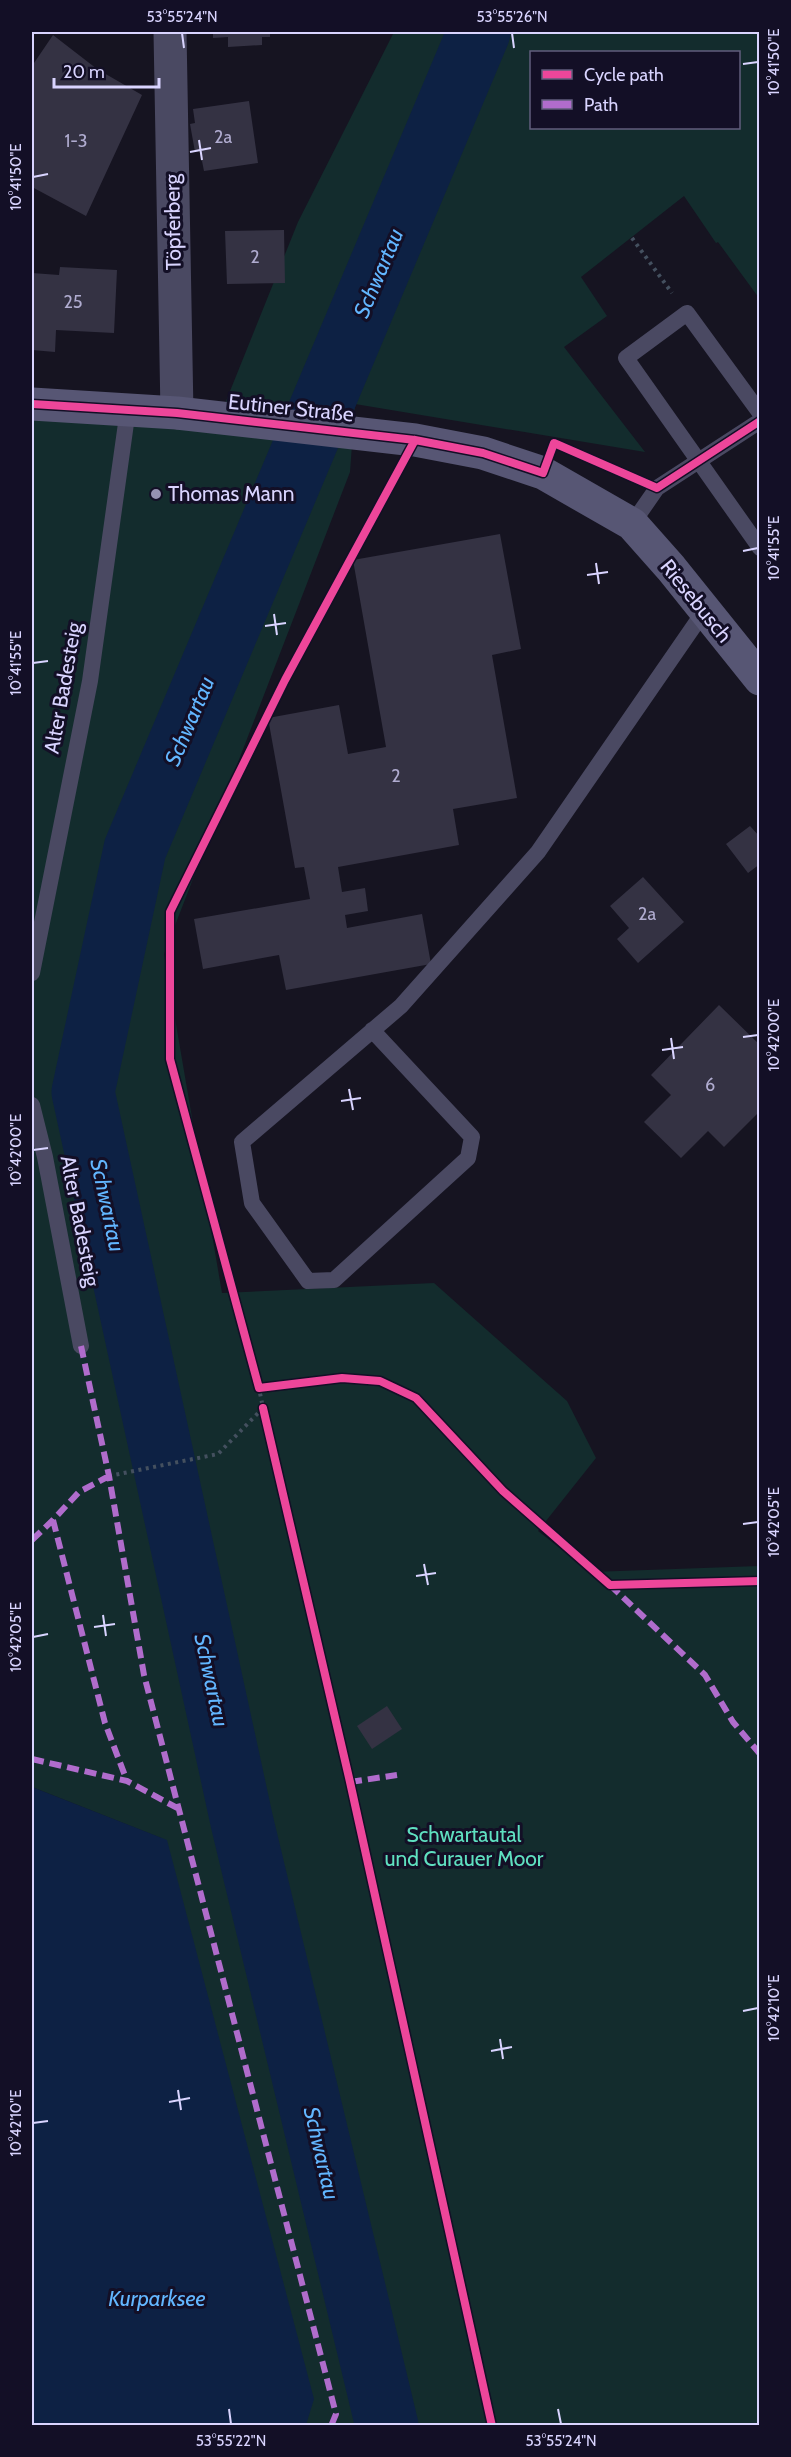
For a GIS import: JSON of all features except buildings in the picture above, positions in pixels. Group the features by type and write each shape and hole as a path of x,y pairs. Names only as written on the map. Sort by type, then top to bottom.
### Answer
{"main road":[{"name":"Eutiner Straße","path":"32,404 177,413 415,440 483,453 543,473 632,524"},
{"name":"Riesebusch","path":"632,524 705,610 759,679"}],"street":[{"name":"Töpferberg","path":"170,32 177,413"}],"lane":[{"path":"759,413 687,313 626,358 759,548"},
{"name":"Alter Badesteig","path":"32,973 90,681 128,409"},
{"path":"632,524 657,488 759,422"},
{"path":"372,1030 472,1137 468,1158 334,1280 308,1281 252,1203 242,1142 372,1030 400,1006 538,852 705,610"},
{"name":"Alter Badesteig","path":"32,1105 38,1161 81,1346"}],"path":[{"path":"632,238 687,313"},
{"path":"109,1476 218,1454 263,1408 259,1388"}],"green space":[{"name":"Schwartautal und Curauer Moor","path":"394,32 759,32 759,298 718,242 716,243 684,196 581,277 607,316 564,347 645,452 355,404 350,472 164,954 222,1293 434,1283 567,1401 596,1458 538,1531 591,1572 759,1566 759,2425 284,2425 161,1838 32,1787 32,398 222,411 298,222"}],"water":[{"name":"Kurparksee","path":"32,1787 167,1840 314,2399 306,2425 32,2425"}],"waterway":[{"name":"Schwartau","path":"387,2426 242,1822 83,1092 135,849 479,32"}],"marked path":[{"path":"81,1346 109,1476 144,1675 336,2414 331,2426"},
{"path":"32,1540 79,1492 109,1476"},
{"path":"53,1520 105,1723 127,1781"},
{"path":"610,1585 705,1675 733,1722 760,1754"},
{"path":"32,1759 127,1781 181,1810"},
{"path":"350,1782 397,1775"}],"cycle path":[{"path":"32,404 177,413 415,440 483,453 543,473 554,443 657,488 760,421"},
{"path":"415,440 285,680 170,912 170,1059 259,1388 342,1378 380,1381 416,1398 503,1491 610,1585 760,1581"},
{"path":"263,1408 350,1782 492,2426"}],"place":[{"name":"Thomas Mann","path":"156,494"}]}
